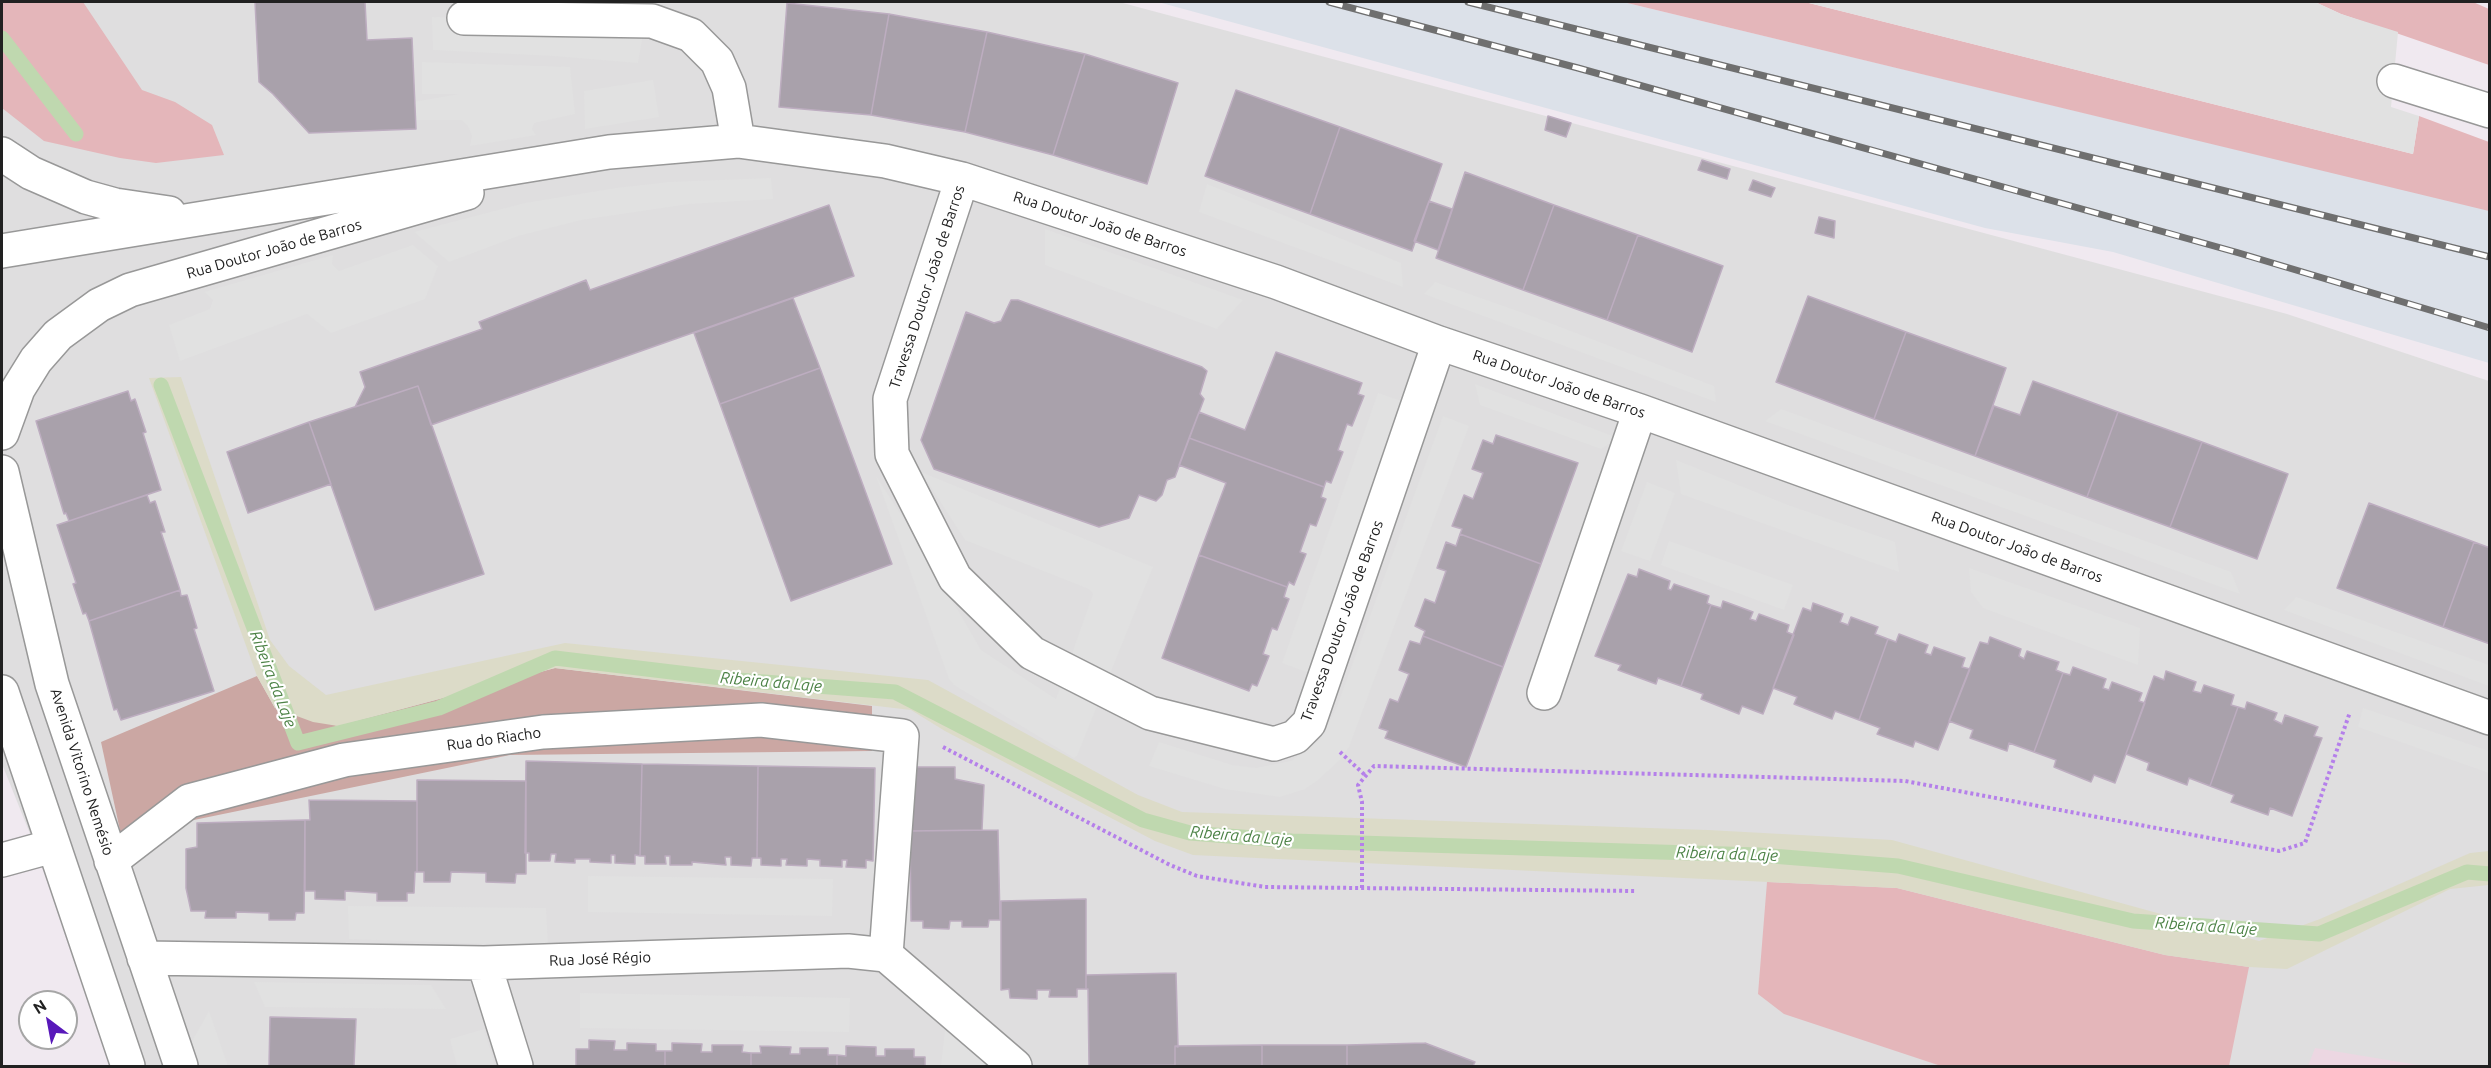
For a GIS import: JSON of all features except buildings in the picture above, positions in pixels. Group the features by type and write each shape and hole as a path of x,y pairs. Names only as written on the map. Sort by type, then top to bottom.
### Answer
{"street":[{"path":"464,18 652,21 691,35 717,61 729,88 738,141"},
{"path":"2394,81 2490,111"},
{"name":"Rua Doutor João de Barros","path":"2,251 609,152 738,141 885,161 962,179 1276,282 1439,343 1640,411 2490,718"},
{"name":"Rua Doutor João de Barros","path":"2,433 18,389 36,360 71,324 114,297 130,290 609,152"},
{"name":"Rua Doutor João de Barros","path":"2,154 58,186 115,205 173,214 233,213"},
{"name":"Travessa Doutor João de Barros","path":"962,179 890,399 892,454 955,578 1032,653 1150,713 1274,744 1295,737 1309,723 1439,343"},
{"path":"1544,693 1640,411"},
{"name":"Avenida Vitorino Nemésio","path":"2,472 52,684 181,1066"},
{"path":"2,692 128,1066"},
{"name":"Rua do Riacho","path":"111,861 189,801 344,760 543,732 761,720 902,736"},
{"path":"902,736 886,955 1015,1066"},
{"path":"2,860 53,846"},
{"name":"Rua José Régio","path":"144,958 484,963 848,951 886,955"},
{"path":"484,963 516,1066"}],"path":[{"path":"1362,888 1362,802 1358,785 1374,766 1905,781 2279,851 2305,843 2363,674"},
{"path":"902,736 941,746 1170,865 1197,876 1265,887 1636,891"}],"shaded area":[{"path":"2,2 1119,2 2287,314 2489,381 2489,1066 123,1066 2,764"},
{"path":"2,2 83,2 142,90 175,102 212,125 224,155 156,163 120,158 44,141 2,108"},
{"path":"1158,2 1623,2 2489,210 2489,363 2113,252 1985,228"},
{"path":"1623,2 1805,2 2413,154 2419,116 2489,142 2489,211"},
{"path":"1805,2 2315,2 2341,14 2398,32 2391,107 2419,116 2413,154"},
{"path":"2315,2 2473,2 2489,9 2489,65 2341,14"},
{"path":"432,17 547,20 644,29 638,63 433,50"},
{"path":"422,62 570,67 575,114 534,123 532,129 536,135 470,146 472,136 468,126 461,120 416,120 414,102 459,94 422,94"},
{"path":"653,80 659,117 585,129 584,91"},
{"path":"771,178 773,199 689,204 581,220 518,236 449,262 414,232 525,203 616,188 669,182"},
{"path":"1207,184 1401,263 1403,287 1199,212"},
{"path":"1045,229 1243,300 1217,329 1045,265"},
{"path":"413,245 438,266 425,299 331,333 307,314 180,361 169,325 210,309 213,300 204,292 333,255 332,264 339,271"},
{"path":"1435,282 1529,315 1714,386 1716,402 1424,294"},
{"path":"1475,384 1618,438 1601,449 1480,405"},
{"path":"1378,393 1413,405 1312,674 1282,663"},
{"path":"1781,409 2231,572 2240,594 1765,421"},
{"path":"1443,416 1469,426 1349,747 1340,760 1305,789 1280,797 1225,789 1149,766 1159,742 1232,765 1256,768 1291,761 1319,740 1336,709"},
{"path":"1676,460 1788,505 1895,542 1899,572 1681,494"},
{"path":"921,472 1153,567 1077,756 1074,758 954,685 949,679 876,476 917,539 981,650 1056,699 1093,594 1089,589 965,540"},
{"path":"1647,482 1675,493 1650,561 1621,551"},
{"path":"1669,541 1793,585 1784,610 1661,565"},
{"path":"1969,568 2140,628 2138,665 1983,608 1971,592"},
{"path":"2296,597 2489,665 2489,686 2284,610"},
{"path":"555,668 872,706 872,751 510,755 121,835 101,742 257,676 275,708 338,726"},
{"path":"2363,708 2489,751 2489,773 2358,727"},
{"path":"588,876 833,879 832,916 588,912"},
{"path":"1767,882 1897,888 2165,955 2249,967 2229,1066 1941,1066 1784,1014 1758,994"},
{"path":"348,906 546,908 548,946 349,939"},
{"path":"254,982 431,985 446,1009 265,1007"},
{"path":"580,993 850,998 849,1032 580,1028"},
{"path":"209,1011 228,1066 193,1066 187,1050"},
{"path":"484,1029 495,1066 457,1066 450,1039"},
{"path":"945,1030 988,1066 941,1066"},
{"path":"2315,1048 2424,1066 2308,1066"}],"green space":[{"path":"181,377 270,640 289,666 326,695 565,643 928,680 1138,795 1182,812 1708,830 1892,840 2259,941 2320,919 2470,853 2489,851 2489,885 2450,889 2287,969 2249,967 2165,955 1897,888 1193,855 1155,841 945,731 911,710 555,668 338,726 313,722 275,708 257,676 149,378"}],"waterway":[{"name":"Ribeira da Laje","path":"2,38 76,134"},
{"name":"Ribeira da Laje","path":"161,385 298,743 439,708 555,658 738,680 895,692 1143,820 1190,833 1292,841 1759,855 1898,866 2133,921 2319,934 2467,872 2490,874"}],"railway":[{"path":"1329,2 1578,68 2239,253 2490,328"},
{"path":"1468,2 2490,257"}]}
